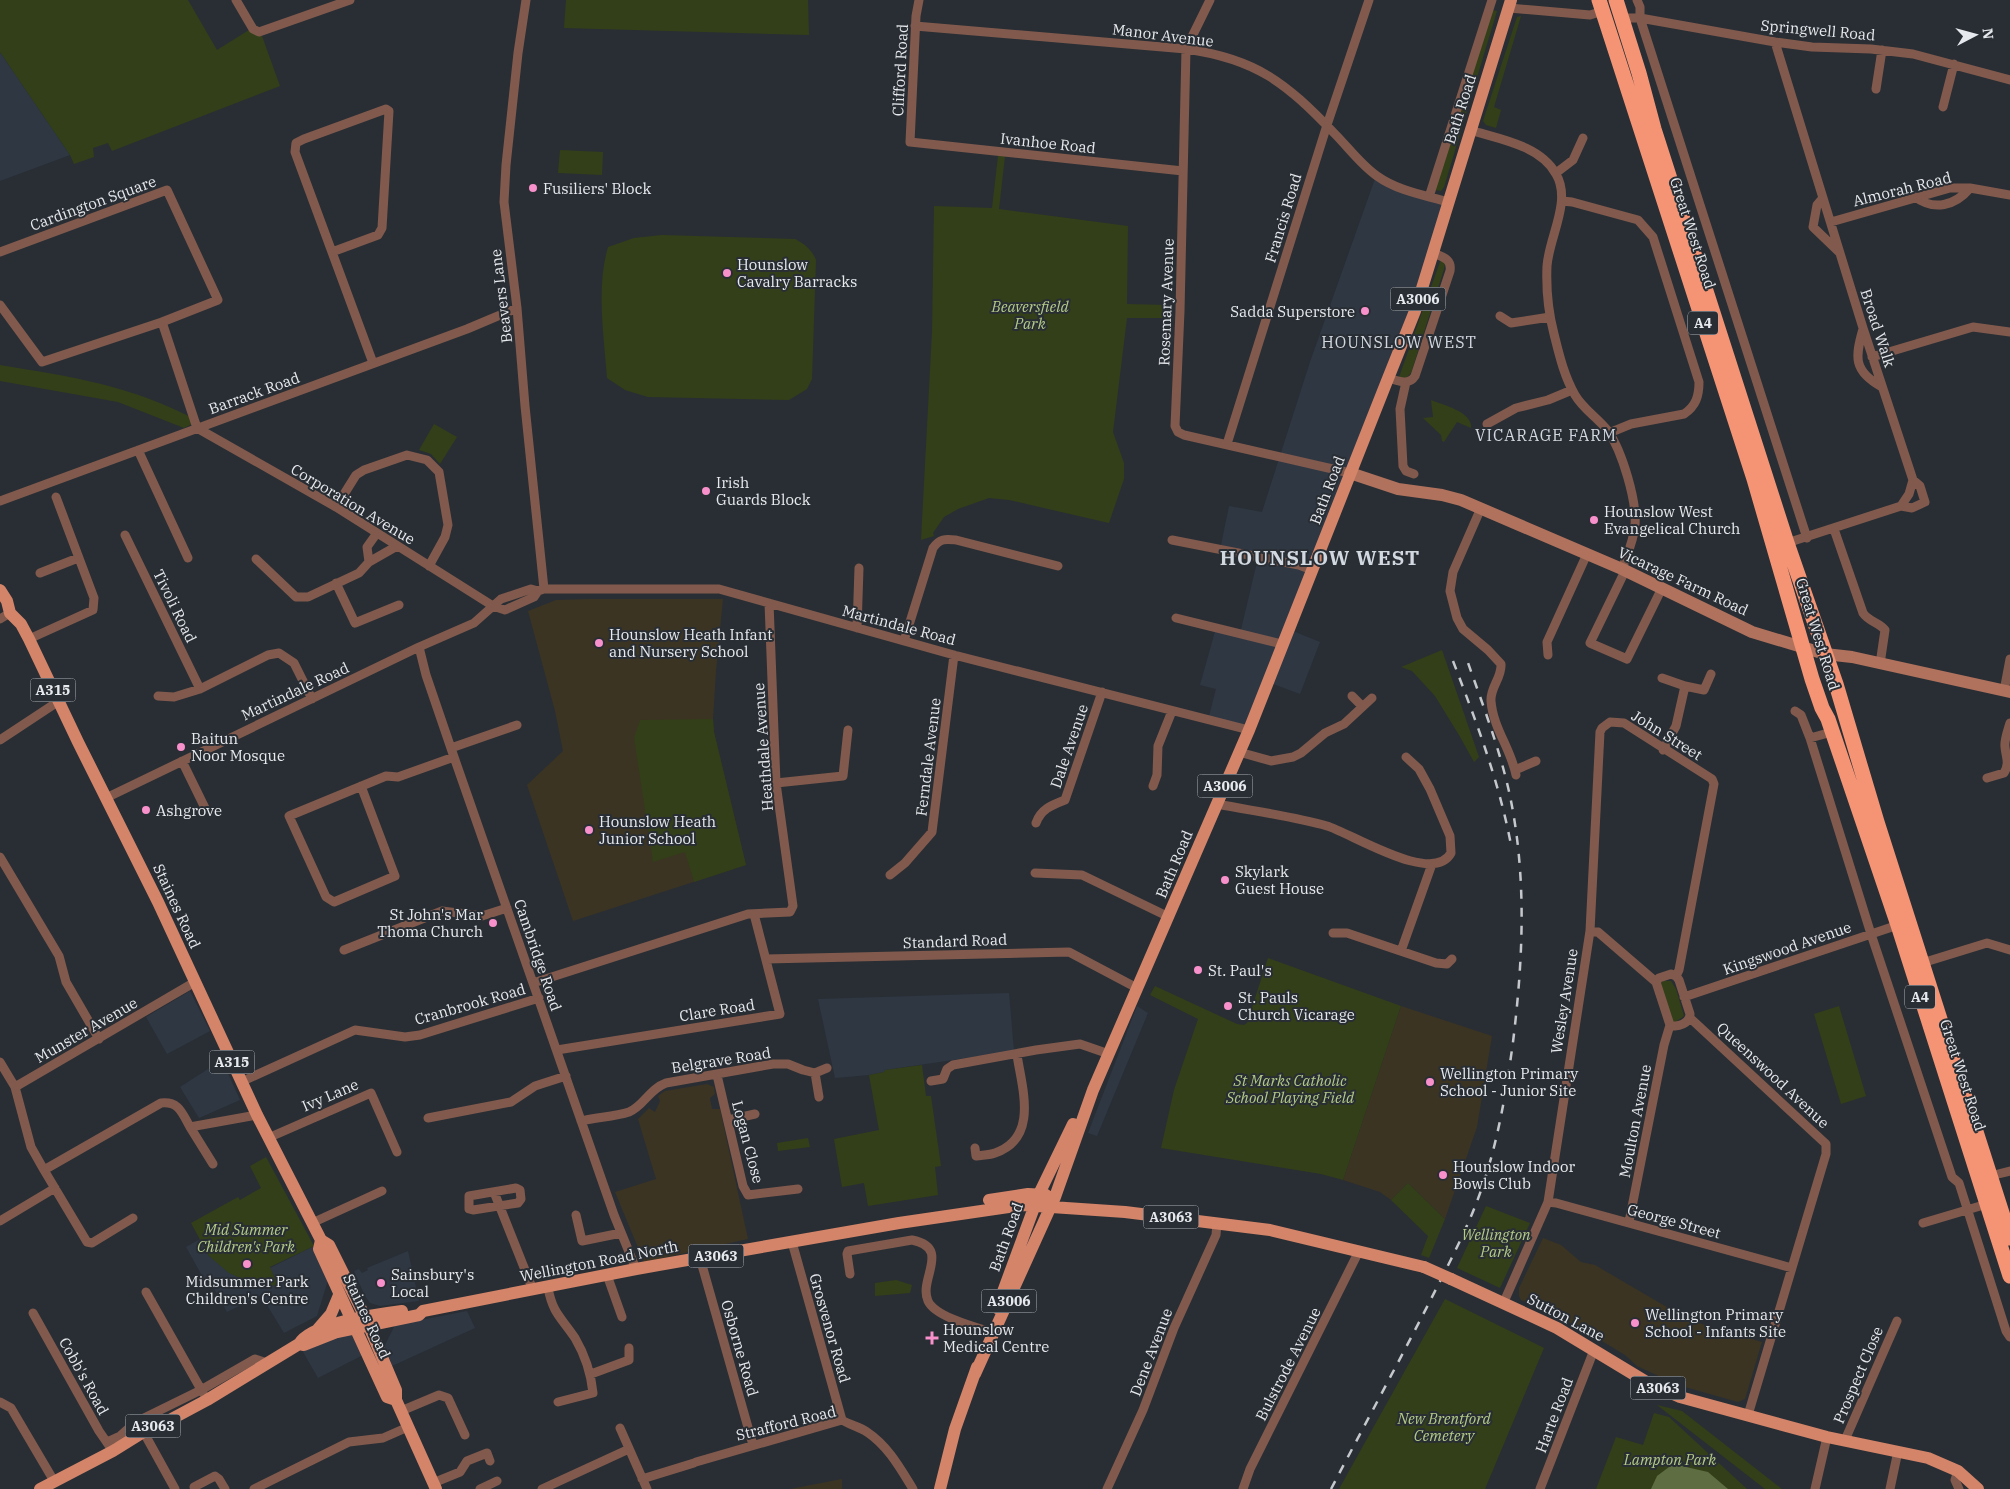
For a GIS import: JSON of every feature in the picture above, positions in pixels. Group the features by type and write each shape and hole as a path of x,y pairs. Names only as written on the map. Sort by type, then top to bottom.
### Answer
{"highway":[{"name":"Great West Road","path":"1616,0 1654,129 1787,543 1826,654 2010,1238"},
{"name":"Great West Road","path":"1601,6 1754,479 1802,647 1898,925 2010,1276"},
{"name":"A4","path":"1826,654 1819,667 1831,706 1830,726"}],"main road":[{"name":"Bath Road","path":"991,1332 999,1304 1078,1128 1249,730 1415,311 1436,254 1448,202 1510,4"},
{"name":"Staines Road","path":"0,590 7,601 5,616 21,624 29,639 158,902 268,1138 312,1223 323,1241 329,1245 359,1323"},
{"name":"Bath Road","path":"940,1489 956,1429 991,1332 1045,1201 1072,1126 1094,1090"},
{"name":"Sutton Lane","path":"1045,1201 1270,1230 1424,1267 1557,1328 1648,1384 1680,1397 1827,1436 1928,1458 1958,1471 1978,1489"},
{"name":"Wellington Road North","path":"359,1323 394,1321 419,1315 423,1311 548,1288 636,1269 899,1223 1045,1201"},
{"name":"Staines Road","path":"323,1241 319,1249 339,1295 377,1345 396,1390 396,1403 433,1487"},
{"path":"315,1333 331,1314 339,1295"},
{"name":"Wellington Road North","path":"299,1344 304,1345 359,1323 418,1308 423,1311"},
{"path":"377,1345 381,1335 394,1321"},
{"path":"359,1323 396,1403"},
{"name":"A3063","path":"40,1489 110,1447 143,1431 204,1395 267,1363 299,1344 301,1340 330,1326 359,1323"}],"street":[{"path":"236,0 253,29 259,32 350,0"},
{"name":"Beavers Lane","path":"526,0 517,62 504,202 517,308 541,590"},
{"name":"Clifford Road","path":"910,142 915,26 919,0"},
{"name":"Rosemary Avenue","path":"1210,0 1186,49 1180,311 1174,426 1180,434 1350,473"},
{"name":"Francis Road","path":"1227,444 1327,125 1369,0"},
{"name":"Bath Road","path":"1428,197 1492,0"},
{"path":"1637,0 1640,7 1640,18 1807,538"},
{"path":"1510,4 1590,15 1601,6"},
{"name":"Springwell Road","path":"1622,21 1640,18 1775,42 1912,54 2010,80"},
{"name":"Manor Avenue","path":"915,26 1186,49 1234,60 1264,72 1286,86 1376,176 1406,190 1448,202"},
{"name":"Broad Walk","path":"1775,42 1872,356 1913,480 1920,486 1925,502 1912,508 1901,506"},
{"path":"1876,89 1882,50"},
{"path":"1943,107 1954,64"},
{"path":"332,252 378,235 382,228 389,111 386,109 304,138 296,143 295,152 373,363"},
{"path":"1470,130 1526,149 1543,158 1556,173 1562,201 1551,239 1547,266 1550,317 1572,390 1576,397 1609,433 1616,446 1627,478 1634,509 1635,527 1623,570 1590,643 1627,659 1662,588"},
{"path":"1556,173 1573,160 1583,138"},
{"name":"Ivanhoe Road","path":"910,142 1183,171"},
{"name":"Almorah Road","path":"1831,222 1950,188 1970,188 2010,195"},
{"path":"1915,197 1923,203 1941,206 1957,200 1970,188"},
{"name":"Cardington Square","path":"0,252 167,190 218,300 162,322 42,362 0,305"},
{"path":"1823,198 1817,205 1813,227 1840,252"},
{"path":"1562,201 1638,220 1653,237 1699,382 1696,402 1691,410 1684,414 1631,424 1609,433"},
{"path":"1388,378 1406,382 1413,380 1415,376 1450,271 1451,264 1448,260 1436,254"},
{"name":"Barrack Road","path":"0,501 517,308"},
{"path":"1500,316 1511,323 1550,317"},
{"path":"162,322 197,428"},
{"path":"1872,356 1973,327 2010,332"},
{"path":"1863,328 1857,351 1858,363 1868,379 1882,386"},
{"path":"1406,382 1400,409 1403,466 1406,471 1414,474"},
{"path":"1487,424 1516,408 1548,400 1572,390"},
{"name":"Corporation Avenue","path":"197,428 336,507 493,606"},
{"path":"138,450 188,558"},
{"path":"336,507 356,475 364,470 407,455 427,460 439,472 448,525 445,537 429,566"},
{"name":"Vicarage Farm Road","path":"1350,473 1398,489 1451,497 1482,508 1623,570 1752,632 1826,654 1852,657 2007,692"},
{"path":"1787,543 1901,506 1909,494 1913,480"},
{"path":"29,639 93,610 94,598 56,497"},
{"path":"1482,508 1453,572 1450,591 1457,618 1463,629 1501,664 1500,675 1492,688 1491,704 1496,724 1509,751 1515,772 1536,761"},
{"path":"1834,529 1863,613 1869,621 1882,626 1885,630 1886,634 1880,664"},
{"path":"369,562 367,547 377,533"},
{"name":"Tivoli Road","path":"125,535 200,689"},
{"path":"904,641 933,548 942,539 956,540 1058,566"},
{"path":"1172,540 1298,565 1312,570"},
{"path":"256,559 296,597 308,597 359,573 369,562 397,546"},
{"path":"1548,655 1547,642 1586,554"},
{"path":"40,572 78,558"},
{"path":"857,628 859,568"},
{"path":"336,584 355,623 399,606"},
{"path":"493,606 505,610 534,597 541,590"},
{"name":"Martindale Road","path":"541,590 719,590 954,655 1249,730"},
{"name":"Heathdale Avenue","path":"754,914 790,912 794,906 776,783 769,603"},
{"name":"Martindale Road","path":"106,798 419,647 474,623 493,606"},
{"path":"1176,618 1282,644"},
{"name":"Cambridge Road","path":"419,647 426,675 452,753 581,1121 621,1233 636,1269"},
{"path":"158,696 174,697 200,689 268,655 279,653 294,664 312,699"},
{"name":"Ferndale Avenue","path":"890,875 905,864 932,832 954,655"},
{"path":"2007,692 2010,659"},
{"path":"1662,678 1684,686 1704,690 1711,674"},
{"path":"1663,750 1676,726 1684,686"},
{"name":"Dale Avenue","path":"1036,823 1039,815 1049,806 1065,800 1102,692"},
{"path":"1352,696 1362,706"},
{"path":"1239,752 1270,761 1293,757 1301,753 1325,733 1344,724 1372,698"},
{"path":"0,740 59,701"},
{"path":"1153,786 1157,775 1158,746 1172,711"},
{"path":"1795,711 1801,715 1810,738 1871,934 1952,1177 1959,1183 2006,1331 2010,1337"},
{"name":"John Street","path":"1606,724 1614,721 1624,724 1712,779 1714,784 1679,970 1676,976"},
{"path":"1987,778 2004,773 2008,767 2009,760 2005,745 2010,723"},
{"path":"361,786 395,876 334,902 326,897 289,816 361,786 386,776 398,777 517,724"},
{"name":"Wesley Avenue","path":"1503,1304 1548,1202 1590,931 1599,738 1602,728 1606,724"},
{"path":"1810,738 1830,726"},
{"path":"776,783 843,776 848,730"},
{"path":"1217,804 1329,827 1391,855 1409,860 1432,864 1443,861 1450,856 1452,843 1443,819 1419,769 1406,757"},
{"path":"182,761 205,808"},
{"path":"0,857 59,956 66,982 99,1039"},
{"path":"1400,951 1432,864"},
{"path":"1035,873 1082,875 1169,917"},
{"path":"344,950 442,910 482,916 507,908"},
{"path":"533,983 754,914"},
{"name":"Clare Road","path":"557,1050 780,1014 754,914"},
{"name":"Kingswood Avenue","path":"1684,997 1898,925"},
{"path":"1590,931 1598,932 1650,979 1656,982 1670,1025 1675,1026 1686,1022 1690,1018 1676,976 1671,974 1659,978 1656,982"},
{"path":"1333,933 1347,933 1438,964 1446,964 1452,960"},
{"path":"1922,963 1987,943 2010,950"},
{"name":"Standard Road","path":"766,960 1064,952 1074,954 1137,988"},
{"name":"Munster Avenue","path":"15,1087 195,982"},
{"name":"Cranbrook Road","path":"241,1082 355,1030 404,1037 420,1034 539,998"},
{"name":"Queenswood Avenue","path":"1690,1018 1826,1144 1826,1154 1748,1415"},
{"name":"Moulton Avenue","path":"1629,1222 1662,1054 1670,1025"},
{"path":"931,1081 943,1079 947,1069 954,1065 1036,1050 1080,1044 1109,1054"},
{"path":"975,1148 976,1156 996,1153 1013,1142 1023,1126 1026,1112 1016,1055"},
{"path":"0,1062 15,1087 31,1147 87,1242 92,1243 134,1218"},
{"name":"Belgrave Road","path":"581,1121 629,1112 658,1086 666,1083 774,1064 788,1064 815,1073"},
{"path":"819,1097 815,1073 827,1068"},
{"name":"Logan Close","path":"717,1075 743,1186 748,1195 798,1189"},
{"path":"428,1118 512,1102 535,1086 566,1076"},
{"name":"Ivy Lane","path":"268,1138 371,1092 396,1152"},
{"path":"44,1170 161,1103 170,1102 179,1108 213,1164"},
{"path":"728,1120 755,1114"},
{"path":"190,1127 257,1115"},
{"path":"1990,1176 2010,1171"},
{"path":"0,1221 55,1188"},
{"path":"516,1188 520,1190 521,1199 518,1203 499,1206 472,1210 469,1208 468,1199 469,1196 516,1188"},
{"path":"312,1223 382,1191"},
{"path":"494,1192 532,1290"},
{"name":"George Street","path":"1548,1202 1629,1222 1792,1268"},
{"path":"1923,1223 1987,1204"},
{"path":"576,1215 582,1241 621,1233"},
{"name":"Dene Avenue","path":"1107,1489 1143,1410 1174,1328 1216,1235 1218,1223"},
{"path":"850,1274 848,1251 912,1240 922,1242 931,1251 933,1264 926,1291 928,1302 941,1314 991,1332"},
{"name":"Grosvenor Road","path":"792,1242 842,1420"},
{"name":"Bulstrode Avenue","path":"1242,1489 1250,1469 1359,1251"},
{"name":"Osborne Road","path":"700,1258 753,1445"},
{"path":"607,1275 622,1317"},
{"path":"548,1288 550,1301 558,1316 575,1338 591,1374 593,1393 558,1402"},
{"path":"110,1447 130,1427 144,1418 204,1395 146,1292"},
{"name":"Cobb's Road","path":"33,1313 110,1447"},
{"name":"Prospect Close","path":"1845,1440 1897,1321"},
{"path":"591,1374 629,1360 629,1348"},
{"name":"Harte Road","path":"1540,1489 1594,1350"},
{"path":"396,1403 439,1395 448,1398 465,1435"},
{"path":"0,1402 11,1408 54,1482"},
{"name":"Strafford Road","path":"642,1479 842,1420 865,1430 881,1442 914,1489"},
{"path":"254,1489 349,1442 382,1438 408,1427"},
{"path":"620,1428 647,1489"},
{"path":"143,1431 175,1489"},
{"path":"1815,1489 1827,1436"},
{"path":"549,1488 629,1449"},
{"path":"1890,1489 1898,1452"},
{"path":"433,1487 460,1472 467,1461 487,1453 490,1461"},
{"path":"1958,1471 1955,1480 1959,1489"},
{"path":"194,1487 215,1476 220,1479 224,1489"},
{"path":"480,1489 497,1481"}],"shaded area":[{"path":"0,52 70,155 0,181"},
{"path":"1376,176 1448,202 1433,253 1288,629 1320,642 1300,694 1268,682 1249,730 1208,720 1216,689 1200,685 1216,628 1240,634 1258,558 1220,550 1229,506 1262,512 1310,362"},
{"path":"723,599 716,671 714,732 746,865 573,921 527,785 563,751 555,711 528,611 556,600"},
{"path":"190,991 210,1031 167,1054 146,1017"},
{"path":"1009,993 1014,1051 885,1070 884,1072 869,1075 835,1078 818,999"},
{"path":"1137,1006 1148,1013 1097,1136 1088,1133"},
{"name":"Wellington Primary School - Junior Site","path":"1401,1006 1492,1036 1477,1127 1445,1219 1408,1183 1391,1200 1380,1192 1343,1180"},
{"path":"222,1060 240,1100 199,1118 180,1087"},
{"path":"707,1084 714,1087 715,1094 710,1098 712,1109 720,1109 748,1239 644,1262 615,1192 656,1179 638,1119 649,1108 655,1112 660,1101 658,1096 665,1091"},
{"name":"Wellington Primary School - Infants Site","path":"1543,1238 1561,1245 1581,1262 1595,1265 1689,1320 1762,1342 1745,1399 1738,1402 1678,1385 1637,1366 1625,1355 1577,1326 1521,1300 1519,1288"},
{"path":"200,1239 209,1256 278,1286 270,1268 314,1246 328,1280 317,1316 284,1333 261,1295 227,1312 210,1281 205,1281 186,1247"},
{"path":"408,1251 419,1301 380,1306 370,1303 354,1271 359,1269 362,1273 368,1270 367,1268"},
{"path":"467,1311 475,1328 392,1366 384,1347 395,1325"},
{"path":"354,1333 365,1354 318,1378 302,1350 311,1345"},
{"path":"842,1479 842,1489 790,1489"}],"green space":[{"path":"0,0 188,0 217,50 249,30 257,36 262,36 280,86 112,151 108,143 93,148 94,157 74,164 70,155 0,52"},
{"path":"566,0 808,0 809,35 564,28"},
{"path":"1492,10 1497,11 1444,187 1441,191 1435,190"},
{"path":"1521,16 1494,107 1501,110 1496,128 1486,125 1483,121 1517,17"},
{"path":"560,150 603,152 602,175 558,173"},
{"name":"Beaversfield Park","path":"998,156 1005,156 999,209 1128,226 1127,304 1169,305 1169,318 1127,318 1113,432 1124,463 1124,479 1109,523 1009,500 989,498 958,509 944,517 933,533 934,536 921,540 932,332 934,206 992,208"},
{"path":"662,235 795,239 808,248 816,260 812,379 807,389 789,400 648,397 625,390 607,378 603,329 602,279 608,247 634,238"},
{"path":"1441,259 1445,262 1444,269 1411,373 1406,378 1399,377"},
{"path":"0,365 101,384 149,399 198,421 184,428 118,402 0,381"},
{"path":"1431,400 1462,413 1470,422 1471,428 1457,422 1444,442 1442,441 1441,435 1423,418 1433,417"},
{"path":"434,424 457,437 440,464 431,454 419,450"},
{"path":"1442,650 1479,757 1474,762 1435,696 1412,671 1401,667"},
{"path":"713,719 714,732 746,865 694,882 685,852 653,862 634,738 640,720"},
{"name":"St Marks Catholic School Playing Field","path":"1268,958 1401,1006 1343,1180 1321,1174 1161,1148 1174,1090 1198,1019 1150,995 1155,986 1237,1024 1244,1025 1247,1023"},
{"path":"1663,981 1671,981 1676,989 1684,1016 1674,1023 1668,1016 1659,986"},
{"path":"1839,1006 1866,1096 1841,1104 1814,1014"},
{"path":"922,1065 926,1096 931,1096 941,1166 935,1167 938,1195 868,1206 864,1183 842,1187 834,1139 879,1130 869,1075 884,1072 885,1070"},
{"path":"808,1138 810,1147 778,1151 777,1143"},
{"name":"Mid Summer Children's Park","path":"266,1157 314,1246 270,1267 278,1286 251,1283 229,1273 209,1256 191,1223 238,1197 240,1200 261,1188 250,1166"},
{"path":"1408,1183 1445,1219 1429,1258 1421,1255 1428,1236 1391,1200"},
{"name":"Wellington Park","path":"1486,1206 1530,1223 1500,1288 1457,1268"},
{"path":"896,1280 912,1285 910,1293 875,1296 875,1283"},
{"name":"New Brentford Cemetery","path":"1445,1299 1544,1348 1485,1489 1339,1489"},
{"path":"1657,1405 1682,1411 1782,1489 1765,1489"},
{"name":"Lampton Park","path":"1654,1413 1669,1417 1747,1489 1596,1489 1616,1437 1643,1445"},
{"path":"1673,1464 1708,1472 1728,1489 1651,1489 1657,1476"}],"railway":[{"path":"1331,1489 1428,1305 1467,1226 1493,1151 1506,1086 1513,1042 1521,950 1522,919 1519,858 1506,778 1466,657"},
{"path":"1453,661 1493,774 1511,845"}],"place":[{"name":"Fusiliers' Block","path":"533,188"},
{"name":"Hounslow Cavalry Barracks","path":"727,273"},
{"name":"Sadda Superstore","path":"1365,311"},
{"name":"Irish Guards Block","path":"706,491"},
{"name":"Hounslow West Evangelical Church","path":"1594,520"},
{"name":"Hounslow Heath Infant and Nursery School","path":"599,643"},
{"name":"Baitun Noor Mosque","path":"181,747"},
{"name":"Ashgrove","path":"146,810"},
{"name":"Hounslow Heath Junior School","path":"589,830"},
{"name":"Skylark Guest House","path":"1225,880"},
{"name":"St John's Mar Thoma Church","path":"493,923"},
{"name":"St. Paul's","path":"1198,970"},
{"name":"St. Pauls Church Vicarage","path":"1228,1006"},
{"name":"Wellington Primary School - Junior Site","path":"1430,1082"},
{"name":"Hounslow Indoor Bowls Club","path":"1443,1175"},
{"name":"Midsummer Park Children's Centre","path":"247,1264"},
{"name":"Sainsbury's Local","path":"381,1283"},
{"name":"Wellington Primary School - Infants Site","path":"1635,1323"},
{"name":"Hounslow Medical Centre","path":"932,1338"}],"district":[{"name":"HOUNSLOW WEST","path":"1399,342"},
{"name":"VICARAGE FARM","path":"1546,435"},
{"name":"HOUNSLOW WEST","path":"1320,557"}]}
